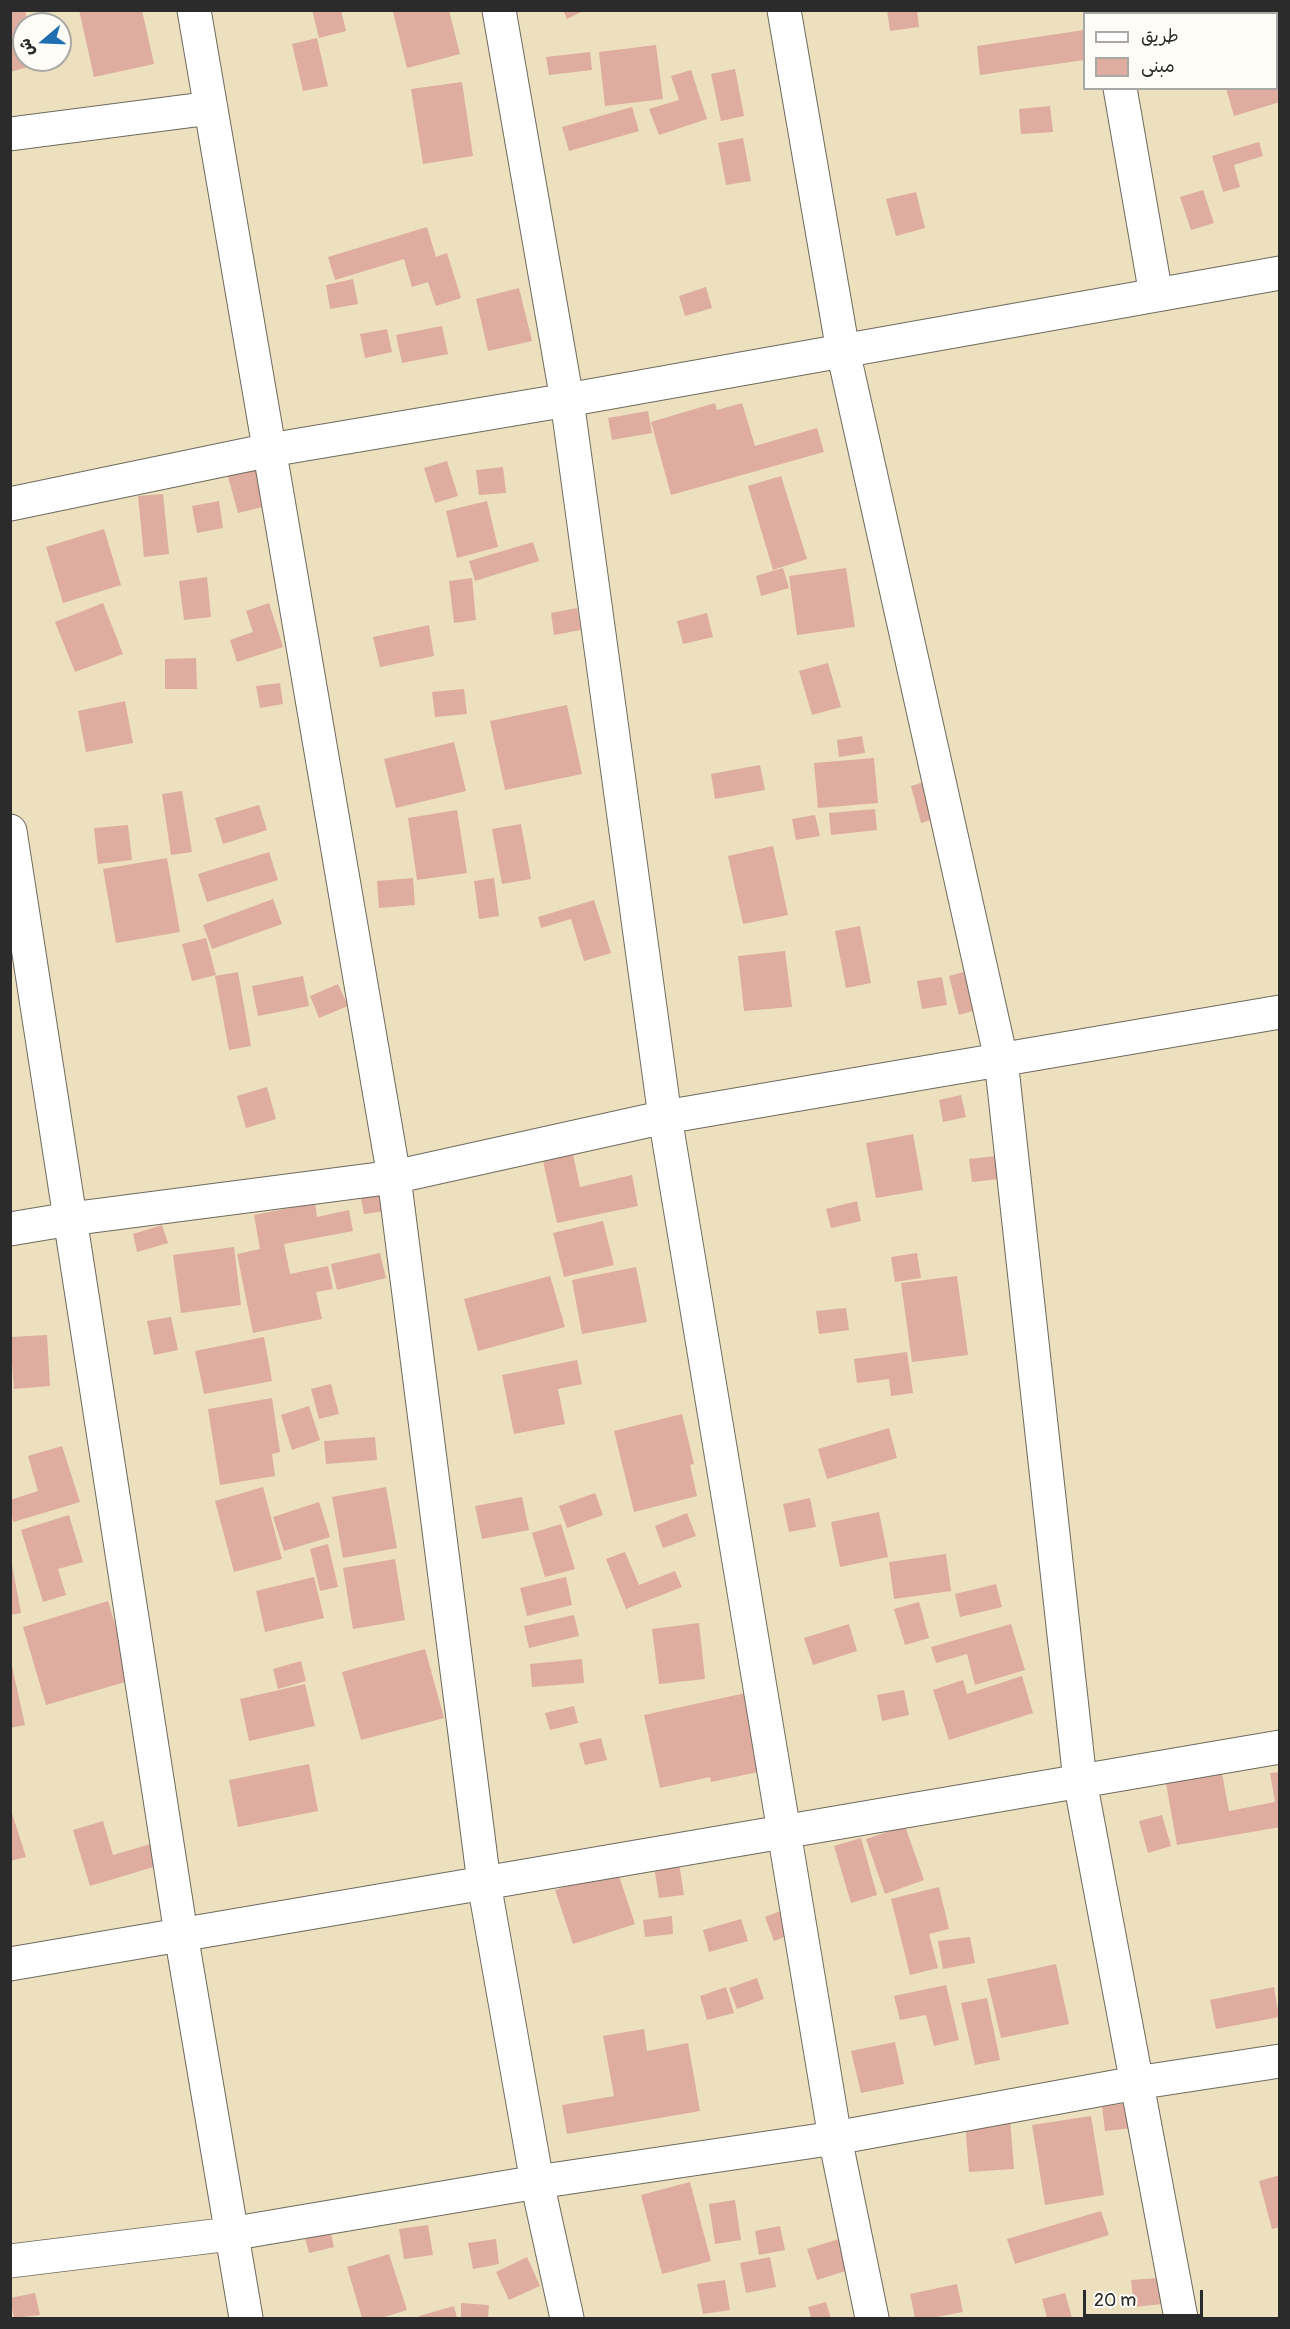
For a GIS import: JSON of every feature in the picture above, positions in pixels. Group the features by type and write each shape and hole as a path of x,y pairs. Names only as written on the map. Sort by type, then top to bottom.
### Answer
{"street":[{"path":"194,10 394,1176 484,1882 537,2182 567,2319"},
{"path":"499,10 567,400 665,1117 835,2138 872,2319"},
{"path":"784,10 843,351 1001,1059 1080,1781 1181,2319"},
{"path":"1120,90 1156,295"},
{"path":"10,134 211,108"},
{"path":"10,504 270,450 567,400 1280,273"},
{"path":"10,831 181,1934 246,2319"},
{"path":"10,1229 394,1176 665,1117 1280,1012"},
{"path":"10,1964 1280,1747"},
{"path":"10,2261 230,2234 537,2182 835,2138 1136,2083 1280,2061"}],"building":[{"path":"10,10 25,10 25,12 12,12 12,71 10,72"},
{"path":"79,10 142,10 154,64 94,77"},
{"path":"312,10 341,10 346,31 319,38"},
{"path":"449,10 460,54 407,68 393,12"},
{"path":"563,10 585,10 567,19"},
{"path":"887,10 917,10 919,27 890,31"},
{"path":"1206,10 1250,10 1250,12 1206,12"},
{"path":"1083,30 1083,60 980,75 977,46"},
{"path":"317,38 328,86 303,91 292,44"},
{"path":"656,45 663,99 605,106 599,52"},
{"path":"590,52 592,70 549,75 546,57"},
{"path":"735,69 744,116 721,121 711,74"},
{"path":"691,70 707,119 659,135 649,109 679,100 671,76"},
{"path":"1278,76 1280,102 1234,116 1227,90 1278,90"},
{"path":"462,82 473,156 423,164 411,89"},
{"path":"1050,106 1053,132 1021,134 1019,109"},
{"path":"632,107 639,131 569,151 562,127"},
{"path":"743,138 751,181 726,185 718,143"},
{"path":"1259,142 1263,156 1234,165 1240,187 1223,192 1212,156"},
{"path":"1203,190 1214,223 1191,230 1180,197"},
{"path":"916,192 925,228 896,236 886,199"},
{"path":"427,227 436,257 447,253 461,298 436,306 428,282 412,287 404,259 335,280 328,257"},
{"path":"353,279 358,304 330,309 326,285"},
{"path":"706,287 712,308 685,316 679,296"},
{"path":"519,288 532,341 488,351 476,299"},
{"path":"442,326 448,354 402,363 396,335"},
{"path":"387,329 392,352 365,358 360,334"},
{"path":"715,403 717,410 742,403 755,446 817,428 824,452 671,495 651,422"},
{"path":"648,411 652,433 612,440 608,418"},
{"path":"270,450 283,502 238,513 224,462"},
{"path":"447,461 458,496 435,503 424,468"},
{"path":"503,467 506,493 479,495 476,470"},
{"path":"781,476 807,559 773,570 748,486"},
{"path":"163,494 169,554 144,557 138,496"},
{"path":"219,501 223,528 197,533 192,506"},
{"path":"487,501 498,547 457,558 446,511"},
{"path":"104,529 121,585 63,603 46,547"},
{"path":"533,542 539,561 475,581 469,561"},
{"path":"783,568 789,588 761,596 756,576"},
{"path":"846,568 855,627 797,635 789,576"},
{"path":"207,577 211,617 184,620 179,581"},
{"path":"472,578 476,620 454,623 449,581"},
{"path":"103,603 123,654 75,672 55,622"},
{"path":"269,603 283,647 237,662 230,640 253,632 246,611"},
{"path":"577,608 581,630 554,635 551,613"},
{"path":"707,613 713,637 683,644 677,621"},
{"path":"429,625 434,656 380,667 373,637"},
{"path":"196,658 197,689 165,689 165,659"},
{"path":"828,663 841,707 812,715 799,671"},
{"path":"280,683 283,704 260,708 256,686"},
{"path":"464,689 467,714 435,717 432,692"},
{"path":"125,701 133,743 86,752 78,711"},
{"path":"567,705 582,774 505,790 490,721"},
{"path":"862,736 865,753 839,757 837,740"},
{"path":"454,742 466,791 396,808 384,759"},
{"path":"874,758 878,803 818,808 814,763"},
{"path":"760,765 765,790 715,799 711,774"},
{"path":"934,779 945,816 921,823 911,786"},
{"path":"182,791 192,852 171,855 162,794"},
{"path":"259,805 267,830 223,844 215,818"},
{"path":"875,809 877,830 831,835 829,813"},
{"path":"457,810 467,873 417,880 408,818"},
{"path":"815,815 820,836 796,840 792,819"},
{"path":"521,824 531,879 502,884 492,829"},
{"path":"128,825 132,860 98,864 94,828"},
{"path":"773,846 788,915 743,924 728,856"},
{"path":"269,852 278,880 207,902 198,874"},
{"path":"167,858 180,932 116,943 103,869"},
{"path":"413,878 415,905 379,908 377,881"},
{"path":"494,878 499,916 479,919 474,881"},
{"path":"273,899 282,924 212,949 203,925"},
{"path":"594,900 611,953 584,961 571,919 541,928 538,917"},
{"path":"860,926 871,983 846,988 835,931"},
{"path":"206,938 216,975 192,981 182,944"},
{"path":"785,951 792,1007 744,1011 738,956"},
{"path":"978,968 989,1006 959,1015 949,976"},
{"path":"238,972 251,1046 229,1050 215,976"},
{"path":"303,976 309,1006 258,1016 252,986"},
{"path":"942,977 947,1005 922,1009 917,981"},
{"path":"338,984 348,1006 319,1018 310,996"},
{"path":"267,1087 276,1119 246,1128 237,1096"},
{"path":"961,1095 966,1117 943,1122 939,1100"},
{"path":"913,1134 923,1190 876,1198 866,1143"},
{"path":"573,1154 580,1187 632,1175 638,1206 557,1223 543,1161"},
{"path":"996,1156 999,1179 972,1182 969,1159"},
{"path":"390,1190 393,1210 364,1214 360,1194"},
{"path":"857,1201 861,1221 831,1228 826,1209"},
{"path":"315,1203 317,1217 349,1210 353,1231 284,1244 290,1274 328,1266 333,1289 316,1292 322,1319 253,1333 237,1254 260,1249 254,1215"},
{"path":"603,1221 614,1265 564,1277 553,1233"},
{"path":"162,1225 168,1243 137,1252 133,1234"},
{"path":"234,1247 241,1305 181,1313 173,1255"},
{"path":"380,1253 386,1278 337,1290 331,1264"},
{"path":"917,1253 921,1278 895,1282 891,1257"},
{"path":"636,1267 647,1322 582,1334 572,1280"},
{"path":"550,1276 565,1327 478,1351 464,1299"},
{"path":"957,1276 968,1355 912,1362 901,1283"},
{"path":"846,1308 849,1330 819,1334 816,1311"},
{"path":"171,1317 178,1350 154,1355 147,1321"},
{"path":"47,1335 50,1386 14,1389 10,1337"},
{"path":"264,1337 272,1381 204,1394 195,1351"},
{"path":"907,1352 913,1393 891,1396 889,1379 857,1383 854,1359"},
{"path":"577,1360 582,1384 558,1389 565,1424 514,1434 502,1375"},
{"path":"331,1384 339,1414 319,1419 311,1389"},
{"path":"272,1398 280,1452 272,1454 275,1476 220,1485 208,1409"},
{"path":"309,1406 320,1440 292,1450 281,1415"},
{"path":"682,1414 694,1464 690,1465 697,1496 634,1512 614,1431"},
{"path":"889,1428 897,1458 827,1479 818,1449"},
{"path":"375,1437 377,1460 326,1464 324,1441"},
{"path":"62,1446 80,1502 13,1522 10,1500 38,1491 28,1456"},
{"path":"263,1487 282,1559 234,1572 215,1501"},
{"path":"386,1487 397,1548 343,1558 332,1497"},
{"path":"595,1493 603,1515 567,1528 559,1506"},
{"path":"522,1497 529,1530 482,1539 475,1506"},
{"path":"810,1498 816,1527 789,1532 783,1504"},
{"path":"319,1502 330,1537 284,1551 273,1517"},
{"path":"879,1512 888,1557 840,1567 831,1522"},
{"path":"687,1513 696,1536 663,1548 655,1526"},
{"path":"69,1515 83,1562 58,1569 66,1595 43,1602 21,1530"},
{"path":"561,1524 575,1569 545,1577 532,1533"},
{"path":"328,1544 338,1587 320,1591 310,1549"},
{"path":"625,1552 639,1585 675,1571 682,1587 626,1609 606,1559"},
{"path":"946,1554 951,1591 894,1599 889,1562"},
{"path":"395,1559 405,1620 353,1629 343,1568"},
{"path":"12,1565 21,1613 10,1615 10,1566"},
{"path":"314,1577 324,1618 265,1632 256,1591"},
{"path":"566,1577 572,1605 527,1616 520,1588"},
{"path":"996,1584 1002,1607 960,1617 955,1594"},
{"path":"108,1601 132,1680 46,1705 23,1627"},
{"path":"919,1602 929,1638 905,1645 894,1609"},
{"path":"574,1615 579,1636 529,1648 524,1626"},
{"path":"699,1623 705,1679 659,1684 652,1629"},
{"path":"849,1624 857,1651 813,1665 804,1638"},
{"path":"1011,1624 1025,1670 975,1685 967,1654 936,1663 931,1647"},
{"path":"425,1649 444,1718 361,1740 342,1672"},
{"path":"10,1657 25,1725 10,1728"},
{"path":"582,1659 584,1683 532,1687 530,1664"},
{"path":"301,1661 306,1681 278,1689 273,1669"},
{"path":"1022,1676 1033,1713 949,1740 933,1690 963,1680 967,1694"},
{"path":"305,1684 315,1726 249,1741 240,1699"},
{"path":"904,1690 909,1715 882,1721 877,1695"},
{"path":"755,1691 772,1769 711,1782 710,1777 660,1788 644,1715"},
{"path":"574,1706 578,1723 550,1730 545,1713"},
{"path":"601,1738 607,1760 585,1765 579,1743"},
{"path":"309,1764 318,1811 238,1827 229,1780"},
{"path":"1221,1768 1229,1811 1275,1802 1270,1773 1280,1772 1280,1827 1177,1845 1165,1778"},
{"path":"10,1807 26,1857 10,1861"},
{"path":"1162,1815 1171,1846 1148,1853 1139,1821"},
{"path":"103,1821 113,1855 154,1843 160,1865 90,1886 73,1830"},
{"path":"905,1826 924,1880 885,1894 866,1839"},
{"path":"861,1838 877,1895 851,1903 834,1846"},
{"path":"677,1850 684,1895 659,1898 652,1854"},
{"path":"617,1870 635,1924 573,1944 555,1890"},
{"path":"939,1887 949,1929 929,1934 938,1968 910,1975 891,1899"},
{"path":"788,1908 797,1932 774,1941 765,1917"},
{"path":"672,1916 673,1934 645,1937 643,1920"},
{"path":"741,1919 748,1941 709,1952 703,1930"},
{"path":"970,1937 975,1963 943,1969 938,1941"},
{"path":"1056,1964 1069,2024 1001,2038 987,1979"},
{"path":"757,1978 764,1999 737,2009 729,1988"},
{"path":"946,1985 959,2040 934,2046 926,2015 900,2020 894,1996"},
{"path":"726,1987 734,2013 707,2020 700,1996"},
{"path":"1274,1987 1279,2017 1216,2029 1210,2000"},
{"path":"987,1998 1000,2060 975,2065 961,2003"},
{"path":"644,2029 647,2051 688,2043 700,2111 567,2134 562,2105 614,2096 603,2036"},
{"path":"895,2042 904,2084 861,2093 851,2051"},
{"path":"1129,2103 1132,2128 1105,2131 1102,2106"},
{"path":"1091,2116 1104,2195 1045,2205 1032,2125"},
{"path":"1010,2119 1014,2169 969,2172 965,2122"},
{"path":"1280,2175 1280,2227 1272,2229 1259,2181"},
{"path":"690,2182 711,2261 662,2274 641,2195"},
{"path":"735,2200 741,2240 715,2244 709,2204"},
{"path":"1101,2211 1109,2235 1015,2264 1007,2239"},
{"path":"329,2225 334,2247 309,2253 303,2231"},
{"path":"428,2225 433,2255 404,2259 399,2229"},
{"path":"780,2226 785,2250 759,2255 755,2231"},
{"path":"842,2238 852,2269 817,2280 807,2249"},
{"path":"496,2239 499,2264 473,2269 468,2243"},
{"path":"389,2254 407,2310 381,2318 362,2318 347,2267"},
{"path":"527,2257 540,2286 509,2300 496,2272"},
{"path":"770,2257 776,2287 746,2293 740,2263"},
{"path":"1159,2278 1162,2304 1134,2307 1131,2280"},
{"path":"725,2280 730,2310 703,2314 697,2284"},
{"path":"957,2284 963,2312 931,2318 915,2318 910,2294"},
{"path":"35,2293 40,2315 14,2318 10,2298"},
{"path":"1065,2293 1072,2318 1047,2318 1042,2299"},
{"path":"826,2302 831,2318 811,2318 808,2307"},
{"path":"461,2303 489,2305 488,2318 461,2318"},
{"path":"454,2306 457,2318 420,2318 419,2316"}]}
